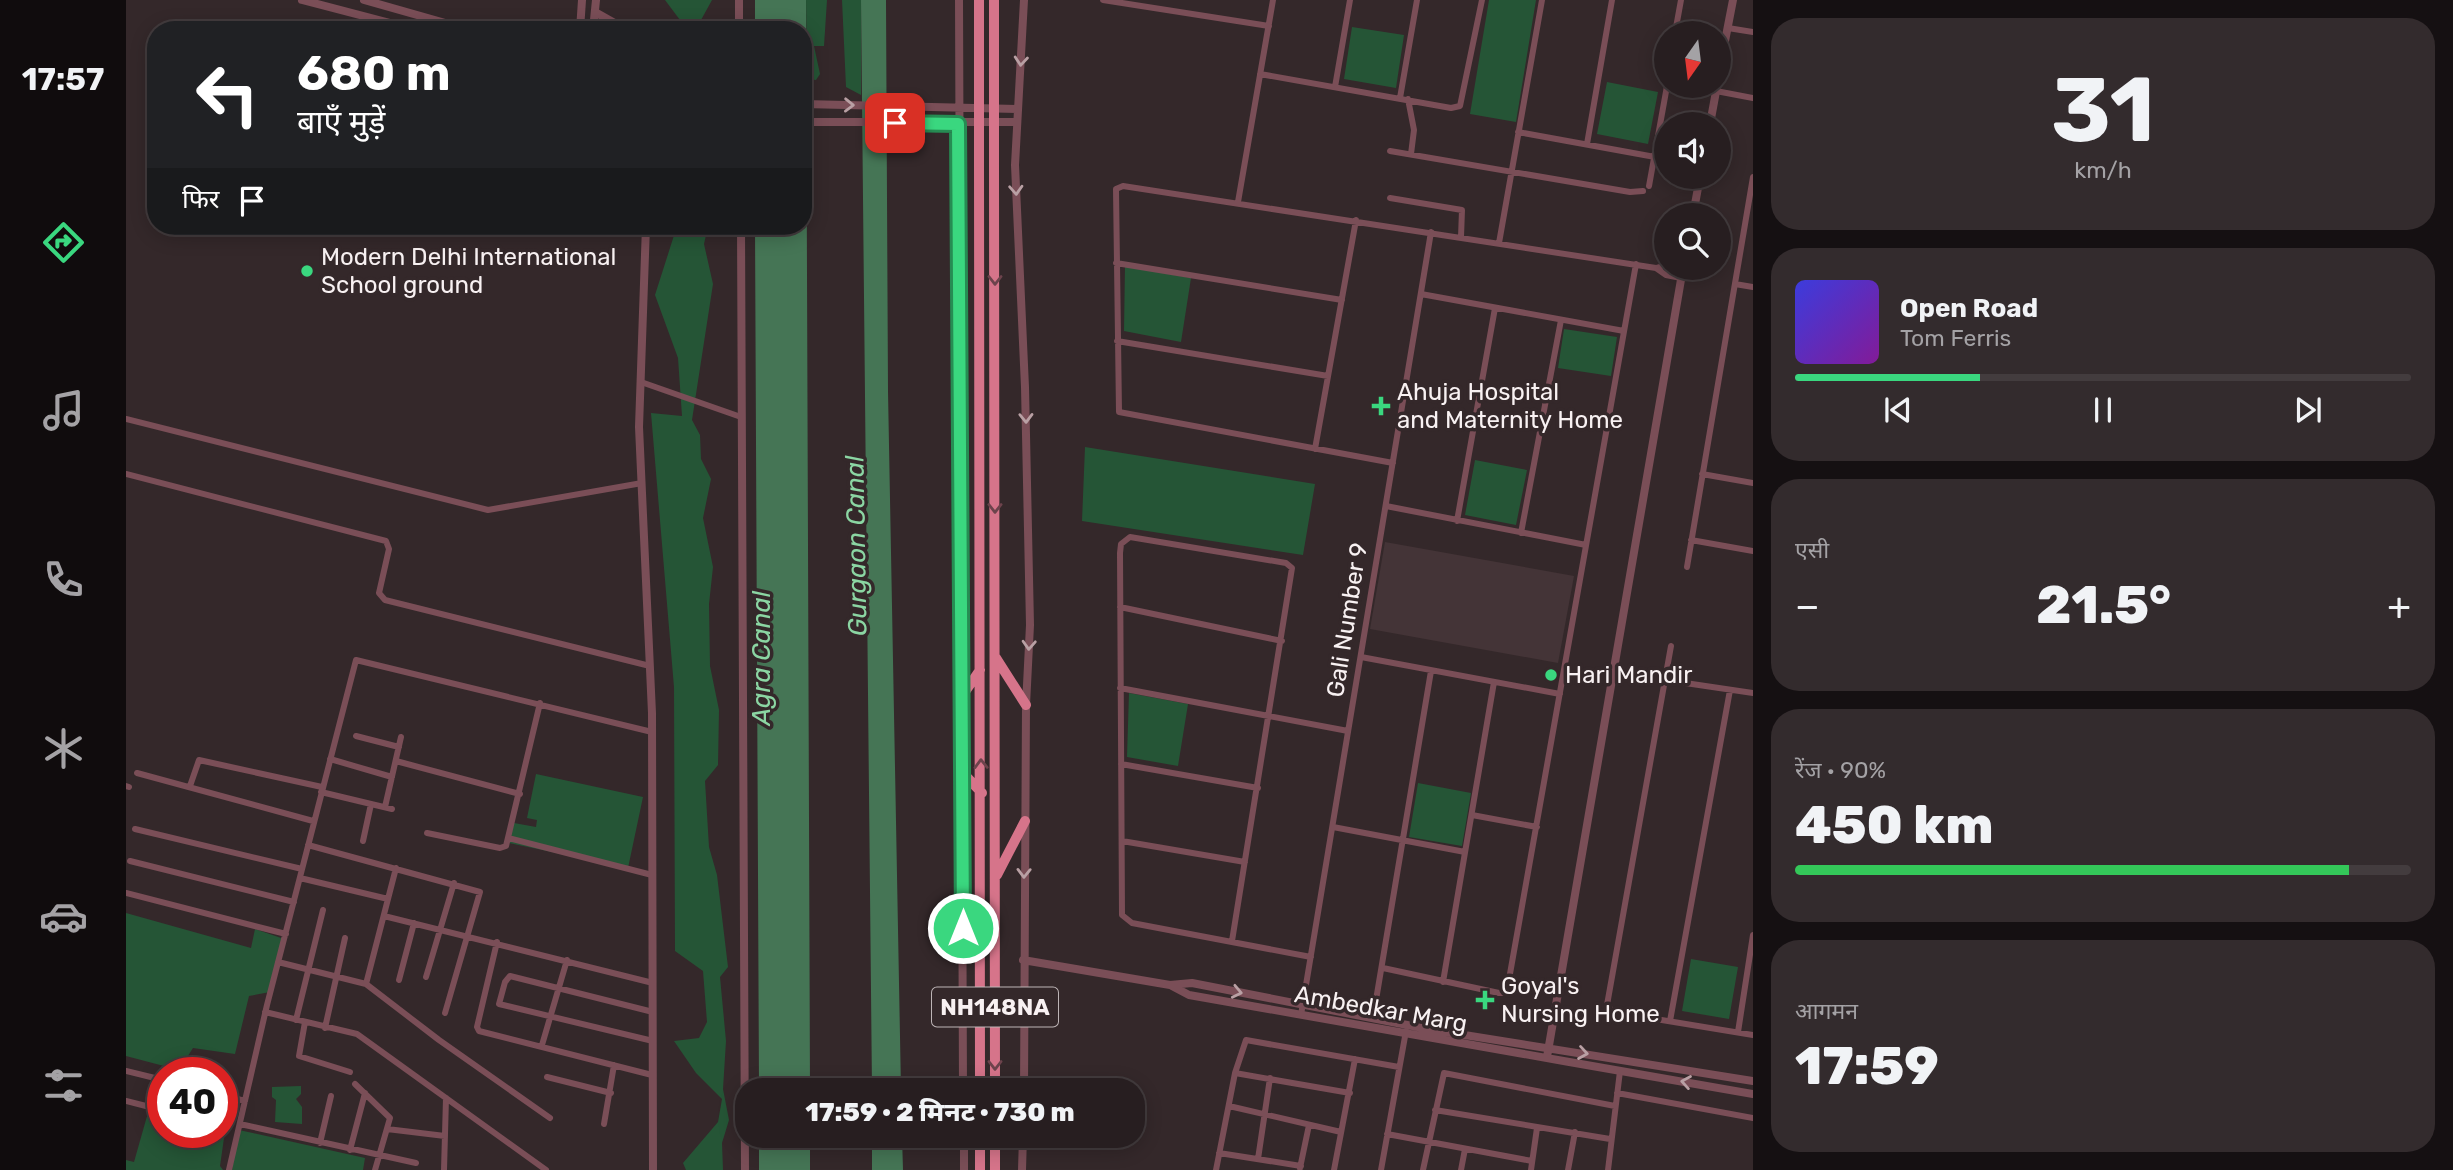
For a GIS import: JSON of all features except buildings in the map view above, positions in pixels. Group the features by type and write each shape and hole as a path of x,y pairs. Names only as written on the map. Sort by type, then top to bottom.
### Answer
{"highway":[{"name":"NH148NA","path":"979,0 982,793 980,1078"},
{"name":"NH148NA","path":"994,0 995,1078"},
{"path":"996,658 1026,705"},
{"path":"960,699 980,670"},
{"path":"961,771 982,793"},
{"path":"996,877 1025,821"},
{"path":"980,1148 980,1170"},
{"path":"995,1148 995,1170"}],"street":[{"path":"302,0 382,21"},
{"path":"364,0 438,21"},
{"path":"581,21 582,0"},
{"path":"739,0 740,21"},
{"path":"959,0 963,1078"},
{"path":"1024,0 1015,165 1025,387 1030,625 1026,705 1024,1078"},
{"path":"1103,0 1269,26"},
{"path":"1238,202 1273,0"},
{"path":"1335,87 1350,0"},
{"path":"1400,98 1416,0"},
{"path":"1260,74 1451,108 1460,106 1482,0"},
{"path":"1499,243 1542,0"},
{"path":"1587,144 1612,0"},
{"path":"1677,21 1681,0"},
{"path":"1729,21 1733,0"},
{"path":"594,4 616,21"},
{"path":"1731,28 1753,32"},
{"path":"1731,92 1753,97"},
{"path":"1408,99 1414,130 1411,154"},
{"path":"812,104 1017,109"},
{"path":"812,122 1017,122"},
{"path":"1518,132 1654,157 1649,186"},
{"path":"1390,151 1630,192 1643,191"},
{"path":"1687,567 1753,177"},
{"path":"1393,463 1122,415 1118,409 1118,187 1238,202 1654,268"},
{"path":"1390,198 1462,211 1461,237"},
{"path":"1315,449 1356,220"},
{"name":"Gali Number 9","path":"1302,1011 1431,232"},
{"path":"646,235 641,382 642,483 652,732 653,1170"},
{"path":"741,235 746,1170"},
{"path":"1116,263 1342,300"},
{"path":"1383,968 1499,993 1506,990 1636,264"},
{"path":"1548,1052 1681,280"},
{"path":"1735,284 1753,287"},
{"path":"1421,294 1624,331"},
{"path":"1457,521 1494,308"},
{"path":"1521,533 1561,320"},
{"path":"1117,341 1328,376"},
{"path":"641,382 741,417"},
{"path":"126,419 488,510 642,483"},
{"path":"126,474 386,541 389,549 379,593 385,600 650,666"},
{"path":"1702,474 1753,483"},
{"path":"1386,506 1586,545"},
{"path":"1232,940 1293,573 1286,563 1130,537 1121,544 1120,552 1120,907 1125,920 1311,957"},
{"path":"1691,540 1753,551"},
{"path":"1120,607 1282,641"},
{"path":"1671,646 1607,1005 1614,1012 1753,1035"},
{"path":"1361,657 1560,694"},
{"path":"229,1170 265,1012 356,660 652,732"},
{"path":"1373,1018 1431,670"},
{"path":"1665,680 1753,694"},
{"path":"1443,982 1494,682"},
{"path":"1120,688 1349,731"},
{"path":"1670,1021 1730,690"},
{"path":"427,832 500,848 506,846 540,703"},
{"path":"356,736 399,747"},
{"path":"190,786 200,760 388,808 401,737"},
{"path":"330,760 392,777"},
{"path":"396,761 520,794"},
{"path":"1121,764 1258,788"},
{"path":"137,773 313,821"},
{"path":"363,841 372,804"},
{"path":"1472,816 1537,827"},
{"path":"1333,827 1465,852"},
{"path":"135,829 302,869"},
{"path":"508,838 652,875"},
{"path":"1122,841 1245,862"},
{"path":"308,845 481,892 446,1013"},
{"path":"130,861 294,902"},
{"path":"366,984 396,868"},
{"path":"300,878 388,899"},
{"path":"426,977 454,883"},
{"path":"126,893 286,934"},
{"path":"296,1020 323,910"},
{"path":"384,916 653,983"},
{"path":"399,979 414,923"},
{"path":"1738,1032 1753,935"},
{"path":"325,1028 345,938"},
{"path":"497,942 477,1029 652,1076"},
{"path":"542,1045 567,960"},
{"name":"Ambedkar Marg","path":"1023,960 1170,985 1189,995 1373,1018 1548,1052 1620,1071 1753,1094"},
{"path":"278,962 366,984 551,1118"},
{"path":"653,1012 508,977 499,1004 653,1041"},
{"name":"Ambedkar Marg","path":"1302,1011 1405,1035 1753,1081"},
{"path":"265,1012 362,1037 546,1170"},
{"path":"305,1023 299,1056 351,1072"},
{"path":"1381,1170 1398,1067 1408,1025"},
{"path":"1216,1170 1235,1073 1244,1043 1250,1040 1398,1067"},
{"path":"1334,1170 1355,1059"},
{"path":"604,1124 614,1065"},
{"path":"126,1071 147,1076"},
{"path":"1608,1170 1620,1071"},
{"path":"1235,1073 1350,1093"},
{"path":"1423,1170 1444,1073 1615,1106"},
{"path":"548,1077 611,1093"},
{"path":"1258,1159 1270,1078"},
{"path":"355,1084 389,1115 375,1170"},
{"path":"350,1150 365,1093"},
{"path":"1617,1093 1753,1118"},
{"path":"320,1143 331,1096"},
{"path":"444,1170 446,1098"},
{"path":"238,1099 246,1101"},
{"path":"126,1101 146,1106"},
{"path":"1228,1106 1341,1132"},
{"path":"1435,1110 1610,1139"},
{"path":"240,1124 416,1163"},
{"path":"1219,1153 1300,1168 1309,1125"},
{"path":"1531,1170 1537,1128"},
{"path":"387,1129 445,1136"},
{"path":"1569,1170 1575,1132"},
{"path":"1387,1135 1532,1161"},
{"path":"964,1148 964,1170"},
{"path":"1023,1148 1023,1170"},
{"path":"1461,1170 1465,1149"}],"shaded area":[{"path":"665,0 712,0 701,21 681,21"},
{"path":"806,0 827,0 824,46 814,46 820,74 816,80 812,80 812,21 806,21"},
{"path":"842,0 861,0 861,95 846,87"},
{"path":"1489,0 1536,0 1516,122 1470,114"},
{"path":"1352,27 1404,35 1396,88 1344,79"},
{"path":"1607,82 1654,91 1654,98 1657,98 1648,144 1597,134"},
{"path":"674,235 706,235 704,244 713,284 692,420 700,435 701,459 711,479 703,518 713,567 709,604 710,666 719,710 718,765 705,781 709,847 717,875 728,967 720,977 726,1041 723,1089 729,1120 722,1143 723,1170 686,1170 683,1163 718,1122 722,1099 696,1073 674,1041 699,1038 707,1022 703,971 675,951 674,687 651,413 682,416 678,358 655,295"},
{"path":"1125,266 1191,278 1181,342 1124,331"},
{"path":"1564,329 1617,337 1611,376 1558,368"},
{"path":"1085,447 1315,484 1303,555 1082,521"},
{"path":"1475,460 1527,470 1516,525 1465,515"},
{"path":"1385,542 1574,576 1558,663 1370,629"},
{"path":"1129,693 1188,704 1178,766 1127,757"},
{"path":"536,774 643,797 628,868 509,843 514,823 536,827 537,820 527,818"},
{"path":"1418,783 1471,793 1462,846 1409,837"},
{"path":"126,913 251,948 255,929 284,939 270,992 249,996 235,1054 193,1048 187,1057 147,1057 147,1062 126,1056"},
{"path":"1691,959 1738,967 1729,1019 1682,1011"},
{"path":"301,1086 301,1094 296,1099 302,1107 302,1124 275,1122 276,1100 272,1097 272,1087"},
{"path":"147,1116 147,1148 223,1148 220,1166 223,1170 126,1170 126,1160 134,1162"},
{"path":"239,1130 365,1158 363,1170 232,1170 238,1148"}],"water":[{"path":"755,0 806,0 806,21 755,21"},
{"path":"861,0 886,0 888,391 901,1078 872,1078"},
{"name":"Agra Canal","path":"755,235 807,235 810,1078 759,1078"},
{"path":"759,1148 810,1148 810,1170 759,1170"},
{"path":"872,1148 902,1148 903,1170 872,1170"}],"place":[{"name":"Modern Delhi International School ground","path":"307,271"},
{"name":"Ahuja Hospital and Maternity Home","path":"1381,406"},
{"name":"Hari Mandir","path":"1551,675"},
{"name":"Goyal's Nursing Home","path":"1485,1000"}],"route":[{"path":"895,123 958,124 963,928"}],"water label":[{"name":"Gurgaon Canal","path":"856,546"}]}
